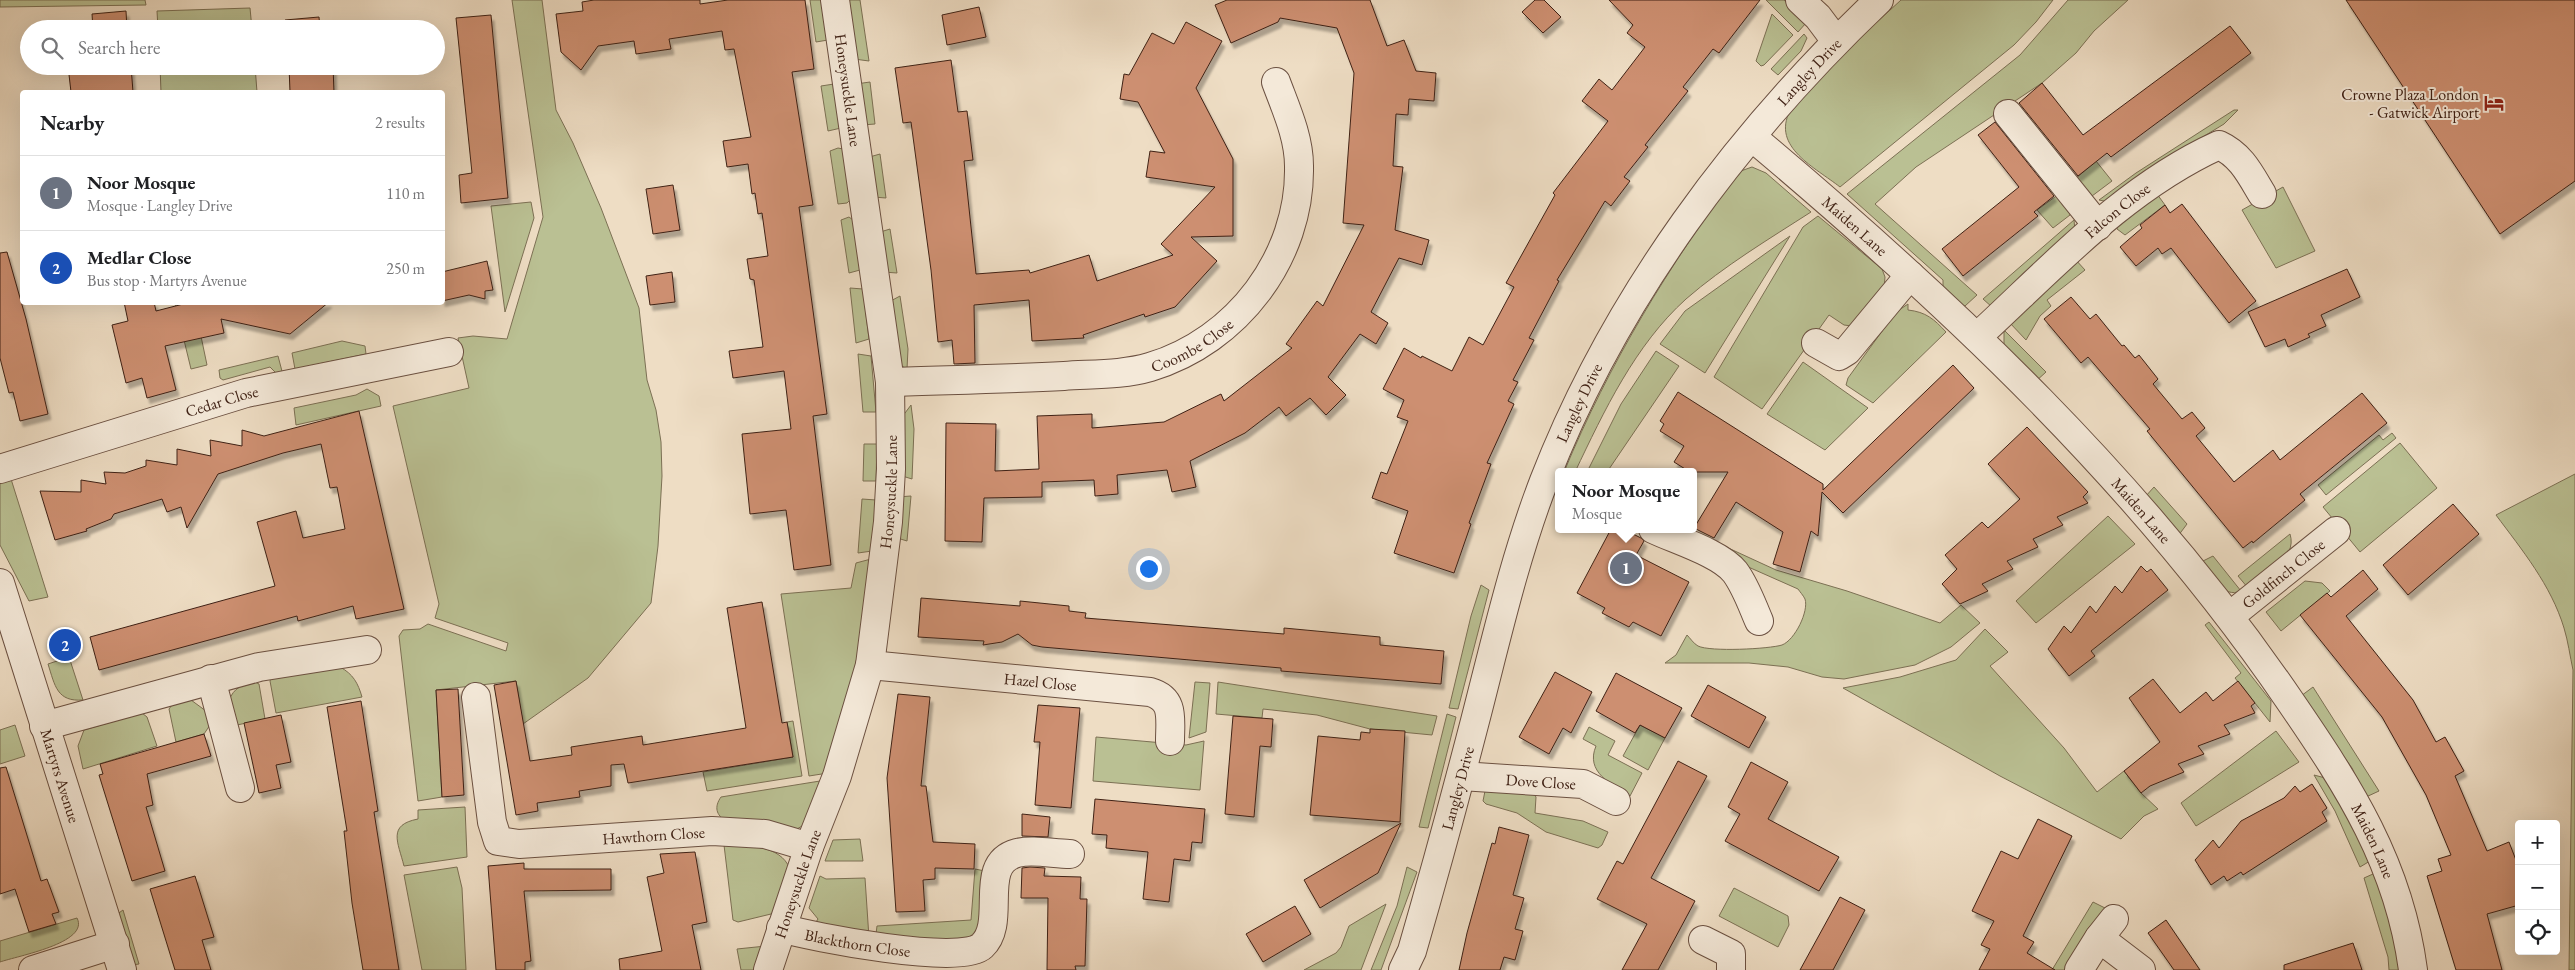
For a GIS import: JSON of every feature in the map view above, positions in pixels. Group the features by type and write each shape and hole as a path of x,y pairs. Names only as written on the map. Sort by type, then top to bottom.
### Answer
{"street":[{"name":"Honeysuckle Lane","path":"768,970 809,847 837,776 870,665 888,522 891,469 890,382 835,0"},
{"path":"1800,0 1818,17 1836,41"},
{"name":"Langley Drive","path":"1556,468 1571,418 1652,270 1712,186 1796,82 1879,0"},
{"name":"Coombe Close","path":"890,382 1065,376 1118,372 1149,367 1178,356 1230,322 1252,300 1271,272 1285,242 1295,206 1299,166 1294,132 1276,82"},
{"path":"2008,114 2098,226"},
{"name":"Maiden Lane","path":"1752,137 1830,202 1977,337 2128,493 2230,616 2327,755 2362,813 2392,876 2411,951 2413,970"},
{"name":"Falcon Close","path":"1977,337 2054,264 2098,226 2178,166 2219,145 2231,150 2242,161 2262,194"},
{"path":"1816,342 1839,356 1847,351 1910,275"},
{"name":"Cedar Close","path":"0,469 246,393 449,352"},
{"name":"Langley Drive","path":"1403,970 1412,951 1461,776 1503,604 1555,471"},
{"name":"Goldfinch Close","path":"2230,616 2336,531"},
{"path":"1661,533 1725,564 1742,583 1759,621"},
{"name":"Martyrs Avenue","path":"0,583 122,970"},
{"path":"44,726 211,678 258,667 367,650"},
{"name":"Hazel Close","path":"870,665 1150,692 1165,700 1170,708 1170,741"},
{"path":"211,678 240,788"},
{"name":"Hawthorn Close","path":"476,697 492,822 498,841 519,844 712,831 765,834 809,847"},
{"name":"Dove Close","path":"1461,776 1583,784 1616,801"},
{"name":"Blackthorn Close","path":"781,928 848,943 952,952 972,951 981,948 988,940 993,927 994,885 996,872 1002,863 1010,856 1020,852 1070,854"},
{"path":"2079,970 2107,928 2141,970"},
{"path":"1703,940 1731,954 1731,970"},
{"path":"33,970 115,944"}],"green space":[{"path":"0,0 145,0 146,5 0,7"},
{"path":"512,0 542,0 556,110 573,143 601,208 639,308 647,380 656,410 661,442 662,476 658,546 651,603 588,678 523,724 516,681 436,690 442,797 418,801 399,636 403,630 420,629 428,624 506,651 508,643 435,618 439,604 393,406 469,388 458,338 473,336 507,339 543,217"},
{"path":"810,0 825,0 828,40 816,42"},
{"path":"846,0 860,0 869,61 854,59"},
{"path":"1766,0 1784,0 1806,23 1798,32"},
{"path":"1901,0 2053,0 2036,22 2014,45 1840,187 1809,164 1791,146 1786,135 1786,124 1790,111 1840,56"},
{"path":"2068,0 2128,0 2094,31 2076,53 2042,83 1916,167 1875,204 1977,295 1965,306 1959,305 1943,291 1943,280 1847,194 2020,55"},
{"path":"250,8 251,20 158,20 157,11"},
{"path":"1772,14 1793,35 1761,66 1756,61"},
{"path":"1804,34 1807,38 1801,51 1778,75 1771,69"},
{"path":"160,75 256,75 257,90 161,90"},
{"path":"870,82 875,124 862,125 856,84"},
{"path":"834,84 841,128 828,131 821,86"},
{"path":"2234,110 2238,110 2224,124 2183,149 2109,202 2099,200 2136,173"},
{"path":"838,148 843,149 851,199 847,203 838,204 830,151"},
{"path":"880,154 886,198 873,197 866,158"},
{"path":"2096,161 2112,181 2092,196 2075,179"},
{"path":"1752,167 1766,173 1811,212 1716,275 1686,299 1668,317 1651,337 1622,380 1577,468 1566,468 1600,392 1642,316 1688,243 1738,172"},
{"path":"2283,187 2315,251 2276,268 2242,210"},
{"path":"2059,194 2070,208 2070,215 2053,228 2037,210"},
{"path":"2157,194 2165,205 2125,235 2117,229 2117,224"},
{"path":"531,202 534,218 505,312 491,206"},
{"path":"1818,216 1882,269 1885,277 1884,289 1852,326 1844,325 1829,315 1762,409 1714,377 1803,227"},
{"path":"849,217 853,220 860,270 849,273 841,220"},
{"path":"2074,220 2075,231 1992,307 1983,299"},
{"path":"890,229 897,273 883,272 877,233"},
{"path":"1790,236 1705,373 1660,344 1685,311"},
{"path":"2075,259 2085,270 2047,300 2051,306 2040,316 2026,340 2009,322"},
{"path":"850,288 863,289 869,339 856,343"},
{"path":"900,296 908,349 907,369 900,365 887,303"},
{"path":"1908,304 1908,310 1920,312 1929,317 1946,332 1873,403 1846,385 1848,378 1896,312"},
{"path":"175,305 194,305 207,365 191,369"},
{"path":"2004,330 2046,372 2035,382 2004,346"},
{"path":"342,341 365,346 366,354 295,369 292,353"},
{"path":"1656,351 1679,366 1610,468 1589,468 1621,404"},
{"path":"858,354 871,356 876,412 863,412"},
{"path":"278,356 283,375 279,376 270,367 223,380 220,378 219,370"},
{"path":"1803,362 1868,408 1825,450 1767,414"},
{"path":"367,389 379,396 381,406 296,425 294,408 356,395"},
{"path":"911,405 914,429 912,479 899,475 902,417"},
{"path":"2392,433 2396,438 2326,495 2318,485 2379,435 2383,440"},
{"path":"2400,443 2437,488 2360,552 2323,507"},
{"path":"864,444 877,444 876,481 863,481"},
{"path":"2575,474 2575,970 2569,970 2573,670 2564,628 2552,597 2535,568 2496,515"},
{"path":"11,479 48,597 29,601 0,545 0,482"},
{"path":"2154,487 2187,524 2178,536 2145,497"},
{"path":"911,496 907,541 894,537 897,497"},
{"path":"862,499 876,500 872,551 858,553"},
{"path":"2108,516 2135,544 2036,623 2016,601"},
{"path":"1693,533 1776,570 1847,591 1940,623 1961,605 1980,623 1951,647 1915,665 1844,679 1822,677 1788,667 1749,663 1665,663 1676,655 1687,635 1698,646 1705,648 1753,649 1782,645 1792,637 1800,625 1806,604 1798,589 1728,558"},
{"path":"2290,534 2291,543 2284,559 2278,566 2248,588 2238,576"},
{"path":"2213,556 2241,591 2234,593 2223,589 2199,563"},
{"path":"871,559 859,657 828,773 809,776 781,594 851,588 856,563"},
{"path":"2305,581 2322,583 2330,591 2281,631 2266,612"},
{"path":"1481,585 1489,590 1458,709 1449,708 1471,616"},
{"path":"2209,622 2271,701 2270,722 2235,678 2241,673 2205,625"},
{"path":"1985,629 2008,652 1990,666 2064,748 2097,792 2124,771 2141,793 2158,809 2144,816 2121,839 2000,776 1843,688 1900,677 1956,660"},
{"path":"69,657 83,700 74,700 62,695 55,686 48,664"},
{"path":"340,667 354,679 362,697 276,713 270,681 272,675"},
{"path":"253,681 259,684 265,719 237,725 227,706 236,690"},
{"path":"1195,682 1210,683 1206,732 1189,738"},
{"path":"1218,682 1437,716 1432,735 1370,729 1317,715 1263,709 1262,718 1216,714"},
{"path":"2313,687 2379,791 2366,797 2352,768 2301,696"},
{"path":"191,700 206,711 210,725 204,734 176,742 169,709 172,705"},
{"path":"142,713 147,717 157,746 83,769 78,746 84,730"},
{"path":"1447,714 1456,717 1428,828 1419,827"},
{"path":"793,721 802,776 707,791 703,772 793,757 787,722"},
{"path":"15,725 25,756 0,764 0,730"},
{"path":"1640,725 1665,738 1648,770 1623,756"},
{"path":"1589,727 1615,741 1608,755 1642,773 1630,796 1608,782 1597,770 1594,763 1596,746 1583,739"},
{"path":"2276,731 2299,762 2196,826 2181,803"},
{"path":"1096,737 1186,745 1204,741 1200,790 1093,781"},
{"path":"2314,775 2329,779 2370,861 2360,867 2335,811"},
{"path":"820,781 807,823 797,829 726,821 717,811 717,804 721,797"},
{"path":"1485,791 1534,794 1536,797 1535,813 1583,821 1608,832 1602,845 1598,848 1546,832 1517,813 1486,804 1483,801"},
{"path":"465,807 467,857 404,866 397,836 398,830 408,822 418,819 418,810"},
{"path":"860,839 863,861 825,861 833,840"},
{"path":"724,845 762,848 779,855 785,861 790,869 776,910 771,914 738,922 733,920"},
{"path":"457,867 462,888 466,970 422,970 404,875"},
{"path":"1407,867 1417,872 1381,970 1371,970 1397,906"},
{"path":"975,869 985,871 985,900 982,919 972,935 964,940 885,941 876,934 877,926 971,920"},
{"path":"2373,874 2378,877 2403,970 2389,970 2388,957 2364,878"},
{"path":"820,876 826,879 865,878 869,938 814,925 818,919 809,908"},
{"path":"1734,888 1788,916 1789,925 1778,947 1719,916"},
{"path":"2093,902 2105,908 2068,970 2052,970"},
{"path":"1386,904 1361,970 1304,970 1336,953 1341,947 1349,926"},
{"path":"123,910 139,964 132,965 116,915"},
{"path":"77,918 78,927 73,935 63,941 35,952 0,962 0,941"},
{"path":"766,946 759,970 741,970 737,949"}],"building":[{"path":"594,0 700,0 700,4 728,0 805,0 814,69 792,72 813,205 799,207 827,414 813,416 831,565 794,570 786,510 750,514 742,434 791,429 784,371 733,378 729,351 763,347 754,280 750,279 747,259 768,256 762,213 758,214 755,193 752,194 748,164 727,167 723,141 751,137 734,49 725,50 722,31 669,39 671,49 636,54 634,41 598,46 581,70 561,52 556,14 583,11 582,2"},
{"path":"1227,0 1370,0 1387,46 1404,40 1416,71 1436,73 1434,101 1409,99 1408,115 1396,114 1393,166 1403,167 1395,230 1429,240 1422,265 1399,258 1371,312 1388,323 1376,344 1360,334 1328,377 1346,395 1326,415 1310,398 1286,416 1279,407 1245,433 1190,461 1196,487 1172,492 1167,470 1117,475 1118,494 1095,496 1094,480 1042,482 1042,497 984,498 982,542 945,541 946,423 996,424 995,471 1039,469 1037,416 1092,414 1092,428 1164,422 1221,394 1224,401 1292,348 1286,344 1317,301 1323,306 1364,225 1343,223 1354,73 1337,28 1280,18 1278,22 1231,43 1215,5"},
{"path":"1535,0 1544,0 1561,17 1543,33 1522,12"},
{"path":"1609,0 1760,0 1719,53 1713,49 1683,87 1688,91 1645,145 1648,147 1624,177 1630,181 1611,206 1605,201 1557,280 1559,281 1529,338 1534,340 1513,380 1518,382 1508,401 1514,404 1487,463 1491,464 1469,523 1471,524 1454,573 1394,553 1408,511 1372,498 1381,472 1387,474 1408,421 1397,417 1404,400 1383,389 1404,348 1421,358 1422,356 1452,371 1469,337 1483,345 1514,287 1506,283 1555,195 1553,193 1608,121 1582,101 1599,79 1612,90 1645,47 1627,33 1633,25"},
{"name":"Crowne Plaza London - Gatwick Airport","path":"2346,0 2575,0 2575,181 2500,234"},
{"path":"979,7 986,37 947,45 942,15"},
{"path":"126,11 126,20 92,20 92,14"},
{"path":"491,15 508,198 461,203 459,175 472,173 456,18"},
{"path":"319,17 319,20 285,20"},
{"path":"1186,22 1222,41 1196,88 1233,159 1233,236 1191,237 1217,261 1175,307 1145,317 1144,314 1083,335 1084,338 1032,341 1029,300 974,305 975,363 954,364 952,340 938,342 931,270 911,122 903,123 895,68 951,60 958,112 967,111 973,160 964,161 976,274 1029,270 1030,273 1089,255 1097,281 1173,255 1161,244 1215,187 1146,177 1150,151 1165,153 1138,102 1120,99 1124,74 1129,75 1152,33 1174,44"},
{"path":"2230,26 2251,53 2111,157 2107,153 2078,176 2019,103 2042,83 2083,135"},
{"path":"69,75 132,75 133,90 71,90"},
{"path":"289,75 333,75 334,90 290,90"},
{"path":"1995,122 2054,196 2034,212 2038,216 1963,276 1942,249 2019,187 1978,135"},
{"path":"673,185 680,230 653,234 646,189"},
{"path":"2182,204 2256,301 2229,323 2171,248 2162,254 2158,248 2136,266 2120,247 2142,228 2140,225 2165,205 2170,213"},
{"path":"7,252 20,298 20,305 22,305 26,319 48,414 20,421 13,392 9,393 0,358 0,253"},
{"path":"487,261 493,290 485,291 485,299 469,295 445,300 445,271"},
{"path":"2347,269 2360,297 2321,315 2326,326 2308,334 2310,337 2288,347 2285,339 2265,347 2248,312"},
{"path":"672,272 675,302 650,305 646,276"},
{"path":"2071,297 2090,319 2096,314 2122,346 2124,345 2135,358 2139,355 2158,379 2153,384 2182,419 2192,412 2205,428 2196,436 2234,482 2273,450 2280,460 2362,393 2387,423 2300,494 2305,500 2253,543 2252,541 2243,548 2147,431 2150,429 2088,357 2081,363 2044,319"},
{"path":"125,305 155,305 156,311 179,305 325,305 290,334 221,319 224,333 165,346 176,390 147,398 142,378 126,383 112,325 128,321"},
{"path":"1953,365 1974,388 1843,513 1822,492 1818,536 1811,531 1800,572 1773,564 1783,532 1736,502 1714,538 1697,530 1697,523 1728,472 1697,472 1697,468 1684,468 1674,462 1684,446 1660,431 1664,424 1660,421 1678,392 1823,484 1823,490"},
{"path":"359,411 404,609 356,619 353,606 298,621 297,616 99,670 90,637 275,586 257,522 296,511 303,538 345,529 337,487 330,488 321,444 283,453 218,474 187,528 181,507 167,512 162,499 114,514 111,519 86,529 87,531 55,540 40,491 81,492 81,480 106,484 104,472 125,473 146,466 146,460 177,465 177,449 211,456 210,440 242,446 242,430 264,436"},
{"path":"2027,427 2088,492 2083,497 2088,503 2057,517 2063,525 2033,539 2038,547 2007,561 2013,569 1982,584 1988,591 1960,604 1942,584 1957,569 1945,555 1982,522 1988,528 2020,499 1988,464"},
{"path":"2453,504 2479,534 2408,595 2383,565"},
{"path":"1609,533 1631,533 1641,538 1644,541 1636,555 1689,582 1661,636 1633,622 1629,627 1602,613 1605,608 1577,593"},
{"path":"2141,566 2147,572 2151,569 2168,590 2091,651 2095,656 2069,676 2048,649 2064,626 2071,633 2090,606 2096,613 2115,586 2122,593"},
{"path":"2363,570 2378,589 2346,616 2413,700 2436,742 2445,737 2464,771 2455,776 2487,851 2509,842 2515,858 2515,906 2487,914 2502,970 2456,970 2427,876 2442,871 2438,859 2451,855 2426,795 2382,717 2300,615 2327,593 2331,597"},
{"path":"921,598 1020,606 1020,601 1069,606 1069,611 1086,613 1085,618 1284,634 1284,628 1380,637 1380,645 1444,651 1441,684 1281,671 1281,668 1042,647 1032,645 1018,634 1002,642 983,645 984,641 918,637"},
{"path":"762,602 782,723 787,722 793,757 628,783 624,764 611,765 611,786 579,791 580,797 537,803 538,811 516,815 494,685 516,681 530,761 572,755 571,747 642,736 643,745 746,728 727,608"},
{"path":"1555,672 1592,692 1571,733 1563,728 1549,754 1519,737"},
{"path":"1616,673 1682,708 1665,738 1640,725 1635,733 1596,711"},
{"path":"2153,679 2180,713 2206,692 2213,701 2238,681 2255,703 2251,706 2255,713 2224,725 2230,734 2198,746 2204,754 2178,764 2184,772 2150,786 2141,793 2124,771 2160,742 2129,698"},
{"path":"1708,685 1766,717 1749,748 1691,716"},
{"path":"458,689 464,795 442,797 436,690"},
{"path":"898,694 930,697 921,786 926,786 933,842 975,844 974,869 935,868 935,879 923,880 925,911 896,912 887,778"},
{"path":"361,701 378,811 374,812 399,970 363,970 352,903 344,831 347,831 327,707"},
{"path":"1038,705 1080,708 1071,808 1035,805 1040,742 1034,742"},
{"path":"281,715 291,762 276,765 281,788 259,793 244,723"},
{"path":"1233,716 1273,719 1271,747 1260,746 1254,817 1225,814"},
{"path":"1370,729 1405,731 1400,822 1310,815 1318,736 1360,740 1361,732 1370,733"},
{"path":"204,734 211,756 147,774 153,805 146,807 165,871 132,881 99,775 103,774 100,764"},
{"path":"1678,761 1707,776 1651,878 1695,901 1658,970 1622,970 1647,924 1597,899 1617,861 1623,864"},
{"path":"1751,762 1788,782 1768,819 1839,857 1819,891 1725,841 1740,814 1728,807"},
{"path":"6,767 41,881 47,879 59,912 52,914 56,924 29,932 15,889 0,894 0,768"},
{"path":"2312,784 2327,808 2322,812 2327,821 2243,875 2241,872 2227,881 2224,876 2211,885 2195,860 2213,840 2219,848 2241,821 2284,798 2295,786 2300,792"},
{"path":"1095,799 1205,809 1202,843 1192,842 1190,861 1174,859 1169,902 1143,899 1148,852 1106,848 1107,835 1092,834"},
{"path":"1022,814 1050,817 1048,837 1022,836"},
{"path":"2038,819 2072,836 2023,936 2034,942 2027,953 2055,970 1979,970 1990,949 1981,945 1994,921 1972,911 2001,851 2018,859"},
{"path":"1401,823 1378,873 1320,908 1304,880"},
{"path":"1499,827 1529,835 1513,895 1524,898 1515,929 1523,931 1515,960 1504,957 1500,970 1459,970 1467,933 1492,843 1495,844"},
{"path":"695,852 707,922 692,925 701,970 620,970 619,959 662,951 647,877 664,873 660,854"},
{"path":"524,863 524,869 611,869 611,890 524,891 531,961 525,962 525,970 496,970 488,866"},
{"path":"1022,868 1045,868 1044,876 1081,877 1080,899 1087,899 1085,966 1075,966 1076,970 1047,970 1048,898 1021,898"},
{"path":"195,876 214,937 202,940 211,970 175,970 150,889"},
{"path":"1840,897 1865,910 1833,970 1800,970"},
{"path":"1295,906 1311,934 1263,962 1246,934"},
{"path":"2166,920 2200,970 2174,970 2148,933"},
{"path":"2353,943 2362,970 2284,970 2284,965"}],"place":[{"name":"Crowne Plaza London - Gatwick Airport","path":"2494,103"},
{"name":"Noor Mosque","path":"1626,568"},
{"name":"Medlar Close","path":"65,645"}]}
